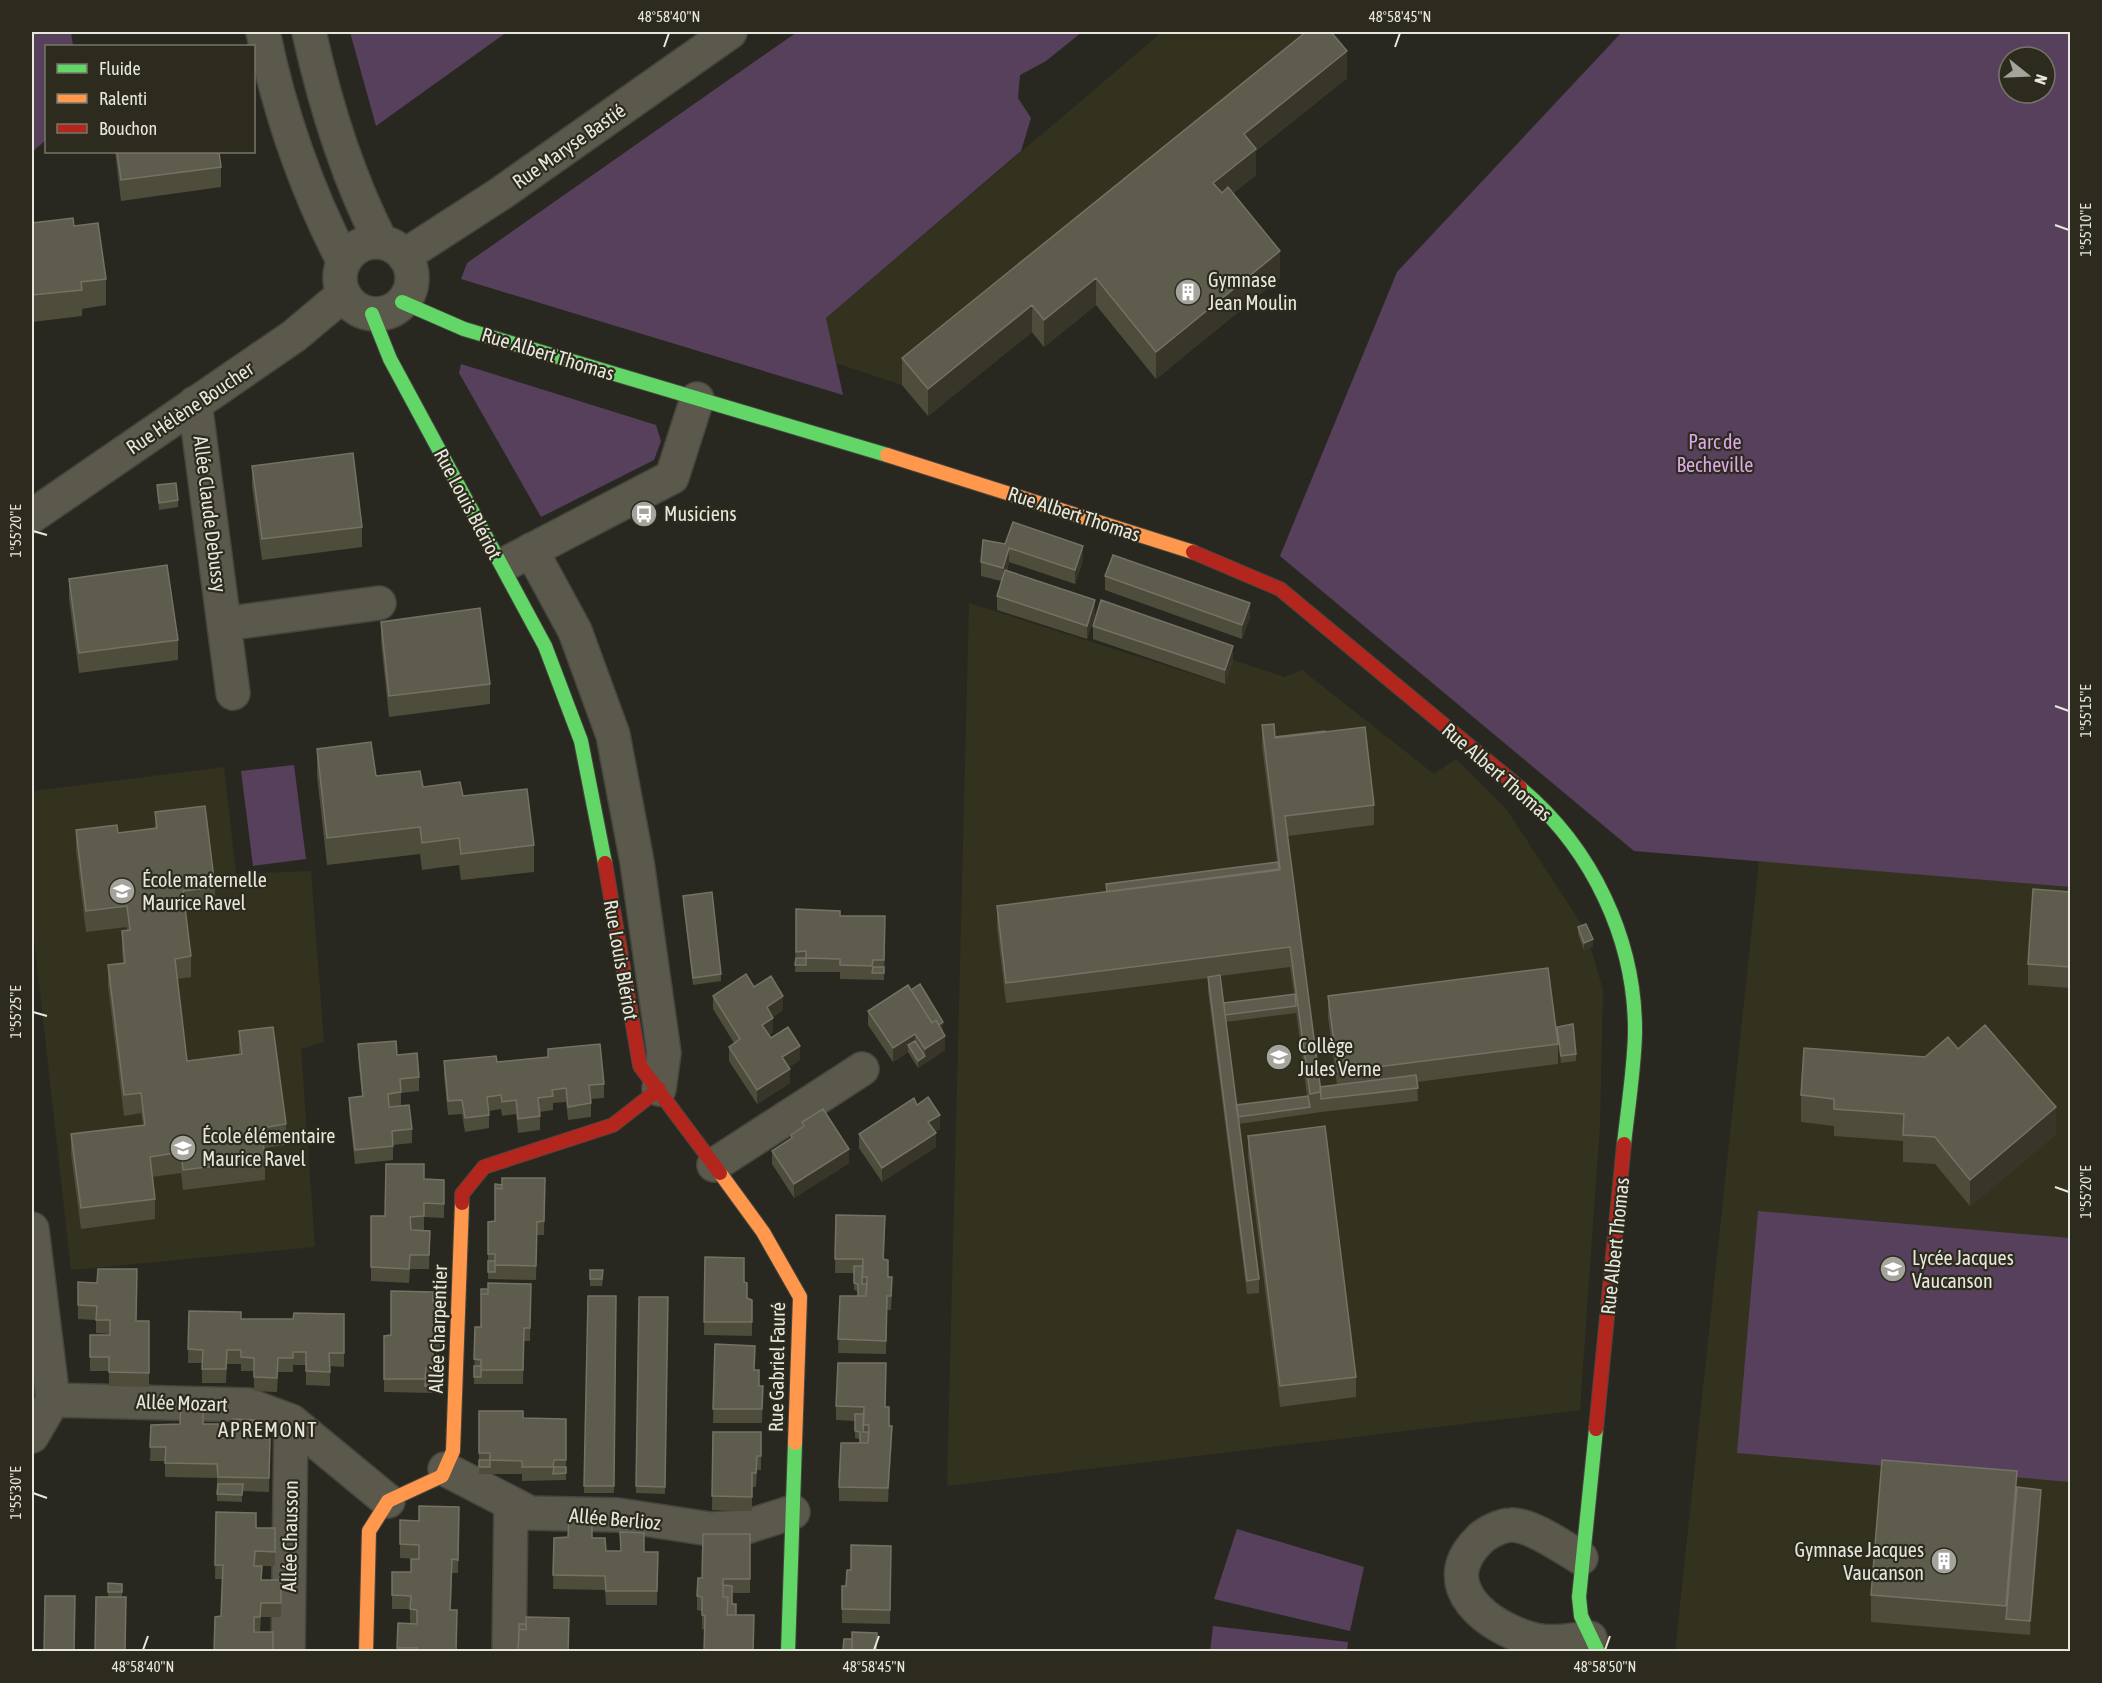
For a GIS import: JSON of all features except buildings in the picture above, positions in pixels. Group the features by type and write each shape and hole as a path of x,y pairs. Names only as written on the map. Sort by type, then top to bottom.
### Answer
{"street":[{"path":"263,32 286,119 320,217 344,262"},
{"path":"309,32 333,125 360,201 393,249 411,270 411,285 387,308 360,310 344,294 340,278 344,262 353,250 366,243 393,249"},
{"name":"Rue Maryse Bastié","path":"393,249 500,194 730,32"},
{"name":"Rue Hélène Boucher","path":"32,516 294,336 344,294"},
{"name":"Rue Albert Thomas","path":"387,308 465,329 1059,508 1242,570 1280,589 1538,803 1569,838 1594,876 1627,956 1635,1035 1581,1558 1579,1597 1581,1616 1594,1645"},
{"name":"Rue Louis Blériot","path":"387,308 390,359 545,646 581,741 597,814 640,1066 659,1089"},
{"path":"501,566 672,477 697,399"},
{"name":"Allée Claude Debussy","path":"195,403 233,693"},
{"name":"Rue Louis Blériot","path":"531,550 575,631 613,735 638,862 664,1053 659,1089"},
{"path":"224,624 379,603"},
{"path":"714,1165 862,1069"},
{"name":"Rue Gabriel Fauré","path":"659,1089 764,1232 800,1297 788,1652"},
{"name":"Allée Charpentier","path":"445,1469 453,1451 462,1194 484,1167 613,1125 659,1089"},
{"path":"32,1229 39,1419"},
{"name":"Allée Mozart","path":"39,1419 249,1405 291,1421 388,1500"},
{"name":"Allée Chausson","path":"288,1652 291,1421"},
{"path":"366,1652 369,1531 388,1500 442,1476 445,1469"},
{"name":"Allée Berlioz","path":"445,1469 530,1513 618,1515 710,1530 746,1527 793,1512"},
{"path":"508,1652 511,1503"},
{"path":"1581,1558 1536,1533 1511,1525 1484,1534 1467,1551 1460,1573 1466,1595 1485,1618 1536,1640 1594,1645"}],"shaded area":[{"path":"1162,32 1317,32 1328,54 1347,78 1244,160 1213,210 1044,347 1031,332 928,416 902,385 836,363 826,318"},
{"name":"Collège Jules Verne","path":"969,603 1224,684 1233,660 1284,677 1302,670 1434,774 1456,759 1507,810 1586,931 1603,990 1600,1124 1580,1410 947,1486"},
{"name":"École élémentaire Maurice Ravel","path":"224,767 236,874 311,871 324,1042 301,1049 315,1247 71,1270 32,921 32,791"},
{"name":"Lycée Jacques Vaucanson","path":"1759,861 2070,887 2070,1651 1675,1652"}],"green space":[{"path":"32,32 71,32 73,45 45,45 45,141 32,152"},
{"path":"350,32 507,32 376,126"},
{"path":"797,32 1082,32 1046,61 1020,75 1018,98 1031,118 1021,151 826,318 843,395 461,279 467,263"},
{"name":"Parc de Becheville","path":"1622,32 2070,32 2070,887 1634,851 1280,556 1397,272"},
{"path":"461,364 656,425 661,441 654,460 541,517 459,373"},
{"path":"294,765 306,859 253,866 241,771"},
{"path":"1758,1211 2070,1238 2070,1482 1737,1453"},
{"path":"1237,1529 1364,1567 1350,1631 1214,1599"},
{"path":"1213,1626 1348,1642 1347,1651 1210,1651"}],"traffic: fast":[{"path":"402,302 464,329 887,455"},
{"path":"372,314 390,359 545,646 581,741 605,863"},
{"path":"1520,788 1546,812 1588,867 1605,898 1628,964 1635,1034 1624,1144"},
{"path":"1596,1429 1579,1597 1581,1616 1598,1652"},
{"path":"788,1652 795,1443"}],"traffic: slow":[{"path":"887,455 1193,552"},
{"path":"720,1173 763,1232 800,1297 795,1443"},
{"path":"366,1652 369,1531 388,1501 442,1476 453,1451 462,1203"}],"traffic: jam":[{"path":"1193,552 1280,589 1520,788"},
{"path":"605,863 640,1066 720,1173"},
{"path":"462,1203 462,1194 484,1167 613,1125 659,1089"},
{"path":"1596,1429 1624,1144"}],"place":[{"name":"Gymnase Jean Moulin","path":"1188,292"},
{"name":"Musiciens","path":"644,514"},
{"name":"École maternelle Maurice Ravel","path":"122,891"},
{"name":"Collège Jules Verne","path":"1279,1057"},
{"name":"École élémentaire Maurice Ravel","path":"183,1148"},
{"name":"Lycée Jacques Vaucanson","path":"1893,1269"},
{"name":"Gymnase Jacques Vaucanson","path":"1944,1561"}],"district":[{"name":"APREMONT","path":"268,1430"}]}
